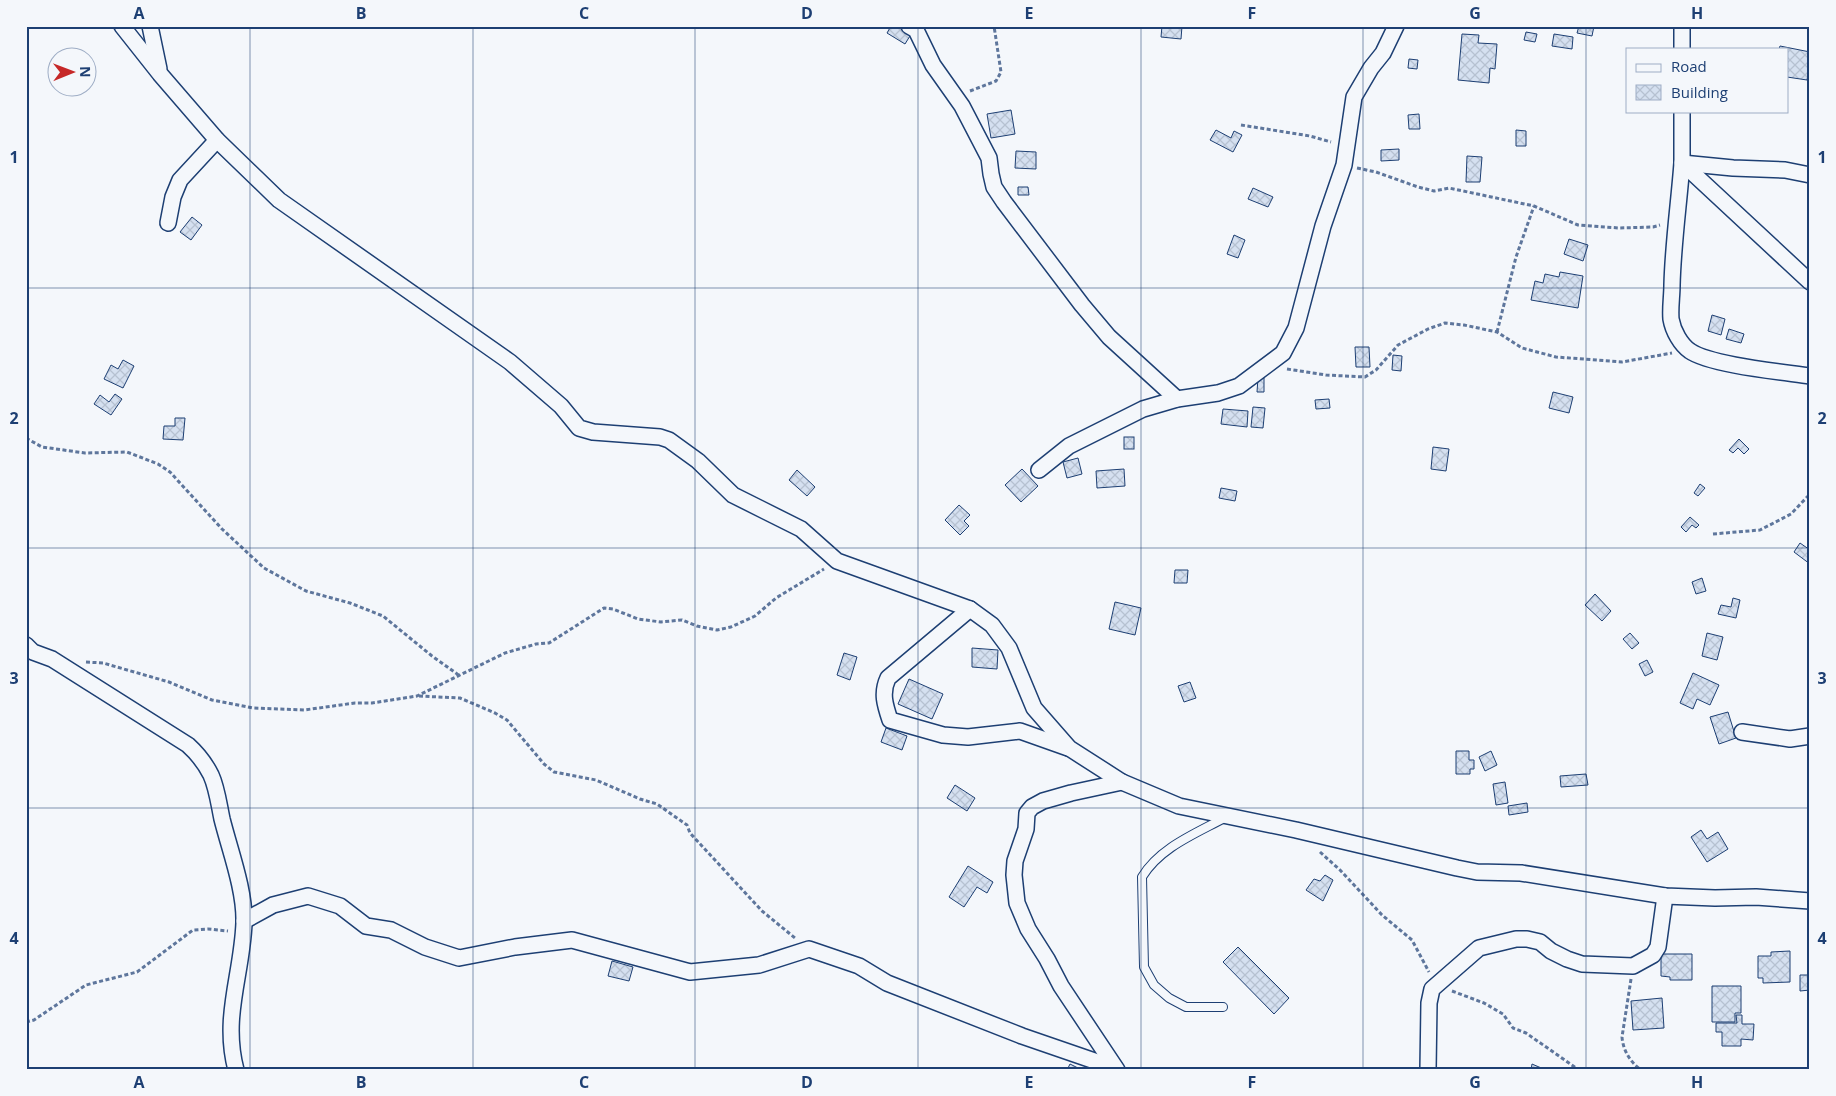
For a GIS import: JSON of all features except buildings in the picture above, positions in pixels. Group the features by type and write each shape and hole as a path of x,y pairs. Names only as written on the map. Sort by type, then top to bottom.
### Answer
{"street":[{"path":"122,26 160,74 217,140 279,200 510,362 561,406 579,428 593,432 660,437 669,440 698,460 733,495 801,529 837,561 970,609 992,625 1009,648 1034,708 1069,748"},
{"path":"150,26 160,74"},
{"path":"909,26 916,30 933,66 962,106 989,158 994,187 1004,202 1082,305 1109,337 1177,399"},
{"path":"1039,470 1069,446 1143,409 1177,399 1218,393 1239,386 1283,353 1296,328 1323,226 1345,159 1354,97 1383,53 1396,26"},
{"path":"1682,26 1682,48"},
{"path":"1682,112 1682,163 1678,218 1673,246 1671,319 1676,335 1688,350 1699,356 1810,376"},
{"path":"168,224 173,197 180,180 217,140"},
{"path":"1682,163 1733,168 1785,170 1810,174"},
{"path":"1682,163 1810,282"},
{"path":"970,609 888,678 883,688 890,720 943,735 968,737 1020,731 1069,748 1122,782 1179,806 1296,830 1477,872 1521,873 1665,896 1756,897 1810,900"},
{"path":"26,645 33,652 52,659 155,722 188,745 201,757 212,777 241,893 244,927 231,1011 230,1036 232,1056 236,1070"},
{"path":"1742,732 1790,740 1810,736"},
{"path":"1116,1069 1061,986 1028,929 1017,903 1014,875 1015,862 1026,829 1027,813 1032,807 1043,801 1071,793 1122,782"},
{"path":"244,927 273,905 308,896 340,906 366,926 391,930 425,947 458,958 515,947 572,940 690,972 759,965 809,949 859,966 887,983 1022,1036 1116,1069"},
{"path":"1428,1070 1429,1003 1432,989 1435,984 1479,948 1516,939 1540,942 1567,960 1582,964 1632,966 1653,955 1658,947 1665,896"}],"lane":[{"path":"1223,1007 1186,1007 1169,998 1154,985 1144,968 1142,877 1149,865 1174,845 1228,816"}],"path":[{"path":"955,96 996,81 1001,72 994,26"},
{"path":"1242,125 1327,140 1345,159 1418,187 1434,191 1449,188 1534,206 1578,225 1653,228 1678,218"},
{"path":"1497,332 1516,257 1534,206"},
{"path":"1266,366 1326,375 1365,377 1376,370 1398,345 1428,329 1445,323 1497,332 1522,348 1556,357 1622,362 1688,350"},
{"path":"26,438 42,447 85,453 127,452 158,464 170,472 222,529 264,568 306,591 350,603 383,616 460,676"},
{"path":"1713,534 1760,530 1791,514 1810,494"},
{"path":"417,696 505,653 536,644 548,643 604,608 613,609 638,619 660,622 682,620 696,626 716,630 730,627 754,616 776,598 837,561"},
{"path":"78,661 103,663 169,682 212,700 253,708 304,710 417,696 460,698 507,720 544,764 554,772 596,780 640,799 657,804 687,825 690,833 762,911 809,949"},
{"path":"1318,850 1340,870 1382,915 1412,940 1435,984 1484,1003 1503,1014 1513,1028 1526,1033 1579,1070"},
{"path":"26,1022 34,1020 86,985 137,972 193,930 244,927"},
{"path":"1632,966 1622,1037 1628,1056 1634,1065 1641,1070"}]}
